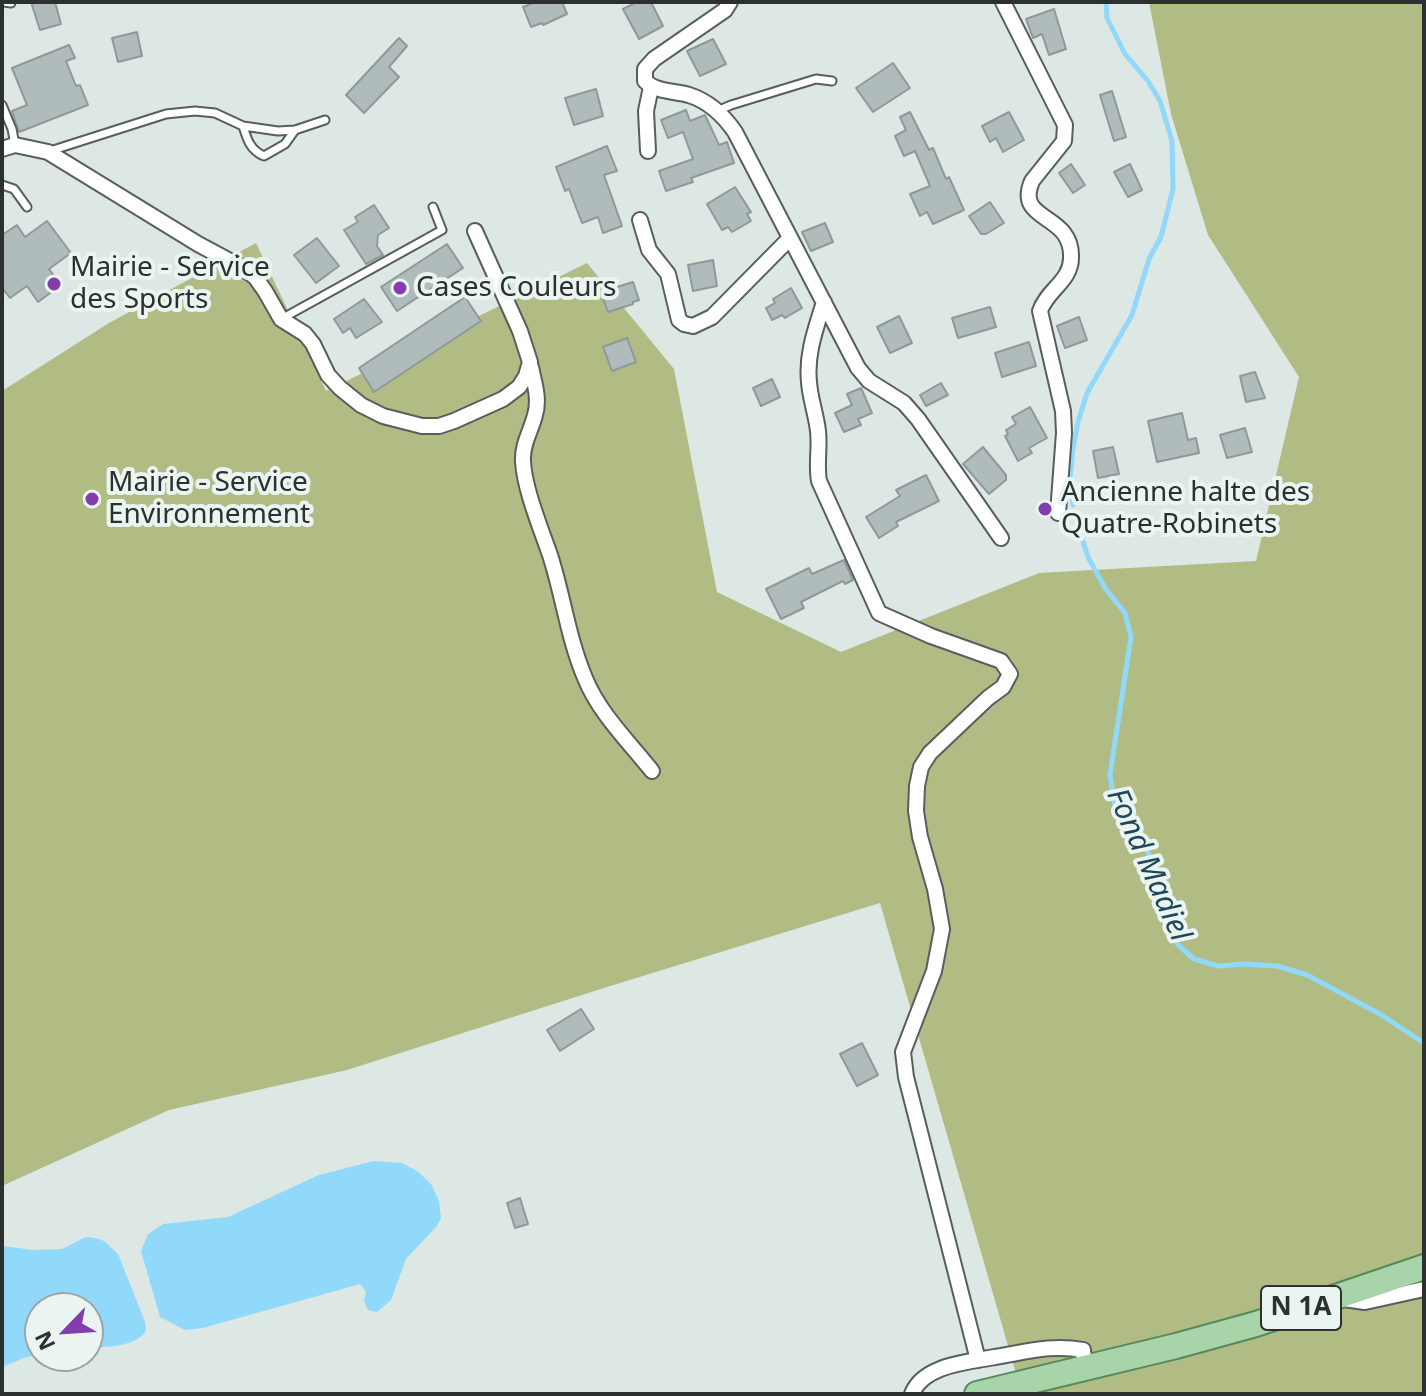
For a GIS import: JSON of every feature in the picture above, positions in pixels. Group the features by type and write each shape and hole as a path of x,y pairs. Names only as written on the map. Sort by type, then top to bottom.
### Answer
{"main road":[{"name":"N 1A","path":"977,1394 1256,1324 1424,1267"}],"street":[{"path":"730,2 725,10 647,65 644,78 651,87 692,96 717,111 735,132 858,368 869,381 904,403 918,419 1001,538"},
{"path":"1003,2 1065,125 1066,134 1064,141 1032,181 1028,197 1036,213 1060,227 1071,247 1068,274 1050,293 1040,311 1063,411 1058,513"},
{"path":"648,151 646,111 651,87"},
{"path":"8,147 48,152 255,277 281,319 305,334 313,344 328,375 361,405 383,416 422,426 439,426 454,421 503,399 519,387 530,362"},
{"path":"640,220 649,250 668,274 679,320 693,326 712,317 790,238"},
{"path":"475,231 520,331 530,362 537,396 536,412 524,445 524,475 554,567 570,634 585,678 598,703 652,771"},
{"path":"824,302 808,363 818,434 819,481 879,613 1001,661 1010,674 1003,687 930,753 921,767 916,811 942,929 934,971 903,1052 906,1077 978,1360"},
{"name":"N 1a","path":"1332,1298 1365,1302 1424,1289"},
{"path":"912,1394 920,1380 957,1363 1026,1351 1065,1346 1083,1350 1085,1368"}],"lane":[{"path":"4,2 11,3"},
{"path":"717,111 816,79 832,81"},
{"path":"2,105 12,129 8,147"},
{"path":"48,152 166,114 195,111 215,113 243,126 278,131 295,130 325,120"},
{"path":"243,126 255,152 264,156 285,144 295,130"},
{"path":"2,185 14,189 27,207"},
{"path":"281,319 442,230 433,207"}],"green space":[{"path":"1149,2 1424,2 1424,1394 1022,1394 880,903 347,1070 169,1110 2,1186 2,391 109,323 256,243 326,391 587,263 674,369 717,592 841,652 1039,573 1256,561 1299,377 1208,235 1171,114"}],"water":[{"path":"374,1161 402,1163 417,1171 431,1184 439,1201 441,1218 406,1259 391,1300 377,1312 368,1310 364,1301 366,1292 360,1284 203,1328 185,1330 160,1317 141,1251 148,1234 163,1224 228,1217 319,1175"},
{"path":"86,1237 104,1241 118,1254 146,1331 135,1341 104,1347 104,1292 24,1292 24,1358 2,1367 2,1246 62,1249"}],"building":[{"path":"31,2 55,2 61,24 40,30"},
{"path":"535,2 562,2 567,14 531,27 523,7"},
{"path":"637,2 651,2 663,26 639,39 623,9"},
{"path":"1054,9 1066,49 1049,55 1042,34 1033,38 1026,19"},
{"path":"137,32 142,56 118,62 112,38"},
{"path":"399,38 407,46 389,67 399,77 364,113 346,95"},
{"path":"713,39 726,64 700,76 687,51"},
{"path":"69,45 75,58 66,61 88,105 19,132 12,111 27,105 12,68"},
{"path":"893,63 910,88 873,112 856,88"},
{"path":"596,89 603,116 574,125 565,98"},
{"path":"1112,91 1126,137 1114,141 1100,95"},
{"path":"686,110 690,121 705,115 719,145 727,142 734,163 691,178 693,182 666,191 659,171 693,159 683,132 668,138 661,120"},
{"path":"910,112 929,150 933,148 946,179 949,177 964,210 933,224 927,212 920,216 910,194 930,186 915,151 904,156 895,136 906,130 900,117"},
{"path":"1009,112 1024,140 1003,152 996,138 990,142 982,126"},
{"path":"607,146 617,171 604,175 622,226 603,233 598,217 582,223 569,189 565,191 556,167"},
{"path":"1071,164 1085,185 1073,193 1059,173"},
{"path":"1130,164 1142,190 1128,197 1114,172"},
{"path":"735,187 751,212 747,214 751,221 732,232 728,227 722,230 707,204"},
{"path":"990,202 1004,223 981,234 969,216"},
{"path":"374,205 389,228 378,235 377,246 383,255 366,264 344,230 358,222 355,217"},
{"path":"47,221 71,253 49,269 61,285 38,302 27,286 10,298 2,288 2,235 17,225 25,237"},
{"path":"825,223 833,242 811,251 802,232"},
{"path":"317,238 339,266 316,283 294,255"},
{"path":"447,244 463,268 397,311 381,287"},
{"path":"713,260 717,286 693,291 688,265"},
{"path":"633,282 639,300 608,312 601,292"},
{"path":"791,288 802,308 785,318 782,315 772,320 766,308 775,303 773,299"},
{"path":"465,297 481,321 374,392 359,368"},
{"path":"364,299 382,322 356,338 350,328 343,333 334,319"},
{"path":"990,307 996,327 958,338 952,318"},
{"path":"899,316 912,343 890,353 877,327"},
{"path":"1079,317 1087,340 1065,348 1057,326"},
{"path":"627,338 636,362 612,371 603,347"},
{"path":"1029,342 1036,366 1002,377 995,353"},
{"path":"1255,372 1265,398 1246,402 1240,376"},
{"path":"772,379 780,397 761,406 753,388"},
{"path":"941,383 948,395 926,406 920,395"},
{"path":"861,388 872,413 858,419 861,425 844,432 835,413 852,405 847,394"},
{"path":"1030,407 1047,438 1029,448 1032,453 1018,461 1005,436 1008,434 1006,430 1016,424 1012,417"},
{"path":"1182,413 1188,440 1196,438 1199,453 1157,462 1148,421"},
{"path":"1245,428 1252,452 1227,458 1220,435"},
{"path":"983,447 1006,475 1006,480 989,494 963,464"},
{"path":"1113,447 1119,474 1098,478 1093,451"},
{"path":"926,475 939,501 896,522 898,526 879,538 866,517 900,496 896,490"},
{"path":"844,560 853,580 845,584 843,581 801,602 804,608 781,619 766,589 809,568 812,574"},
{"path":"581,1009 594,1029 560,1051 547,1030"},
{"path":"862,1043 878,1075 857,1086 840,1054"},
{"path":"520,1198 528,1224 515,1228 507,1203"}],"waterway":[{"name":"Fond Madiel","path":"1073,505 1070,479 1073,449 1087,393 1132,315 1149,259 1161,237 1173,189 1172,141 1160,101 1125,54 1107,18 1106,2"},
{"name":"Fond Madiel","path":"1080,532 1088,557 1105,588 1125,613 1131,637 1110,775 1114,802 1148,852 1178,945 1194,959 1218,966 1277,966 1307,975 1380,1014 1424,1043"}],"place":[{"name":"Mairie - Service des Sports","path":"54,284"},
{"name":"Cases Couleurs","path":"400,288"},
{"name":"Mairie - Service Environnement","path":"92,499"},
{"name":"Ancienne halte des Quatre-Robinets","path":"1045,509"}]}
